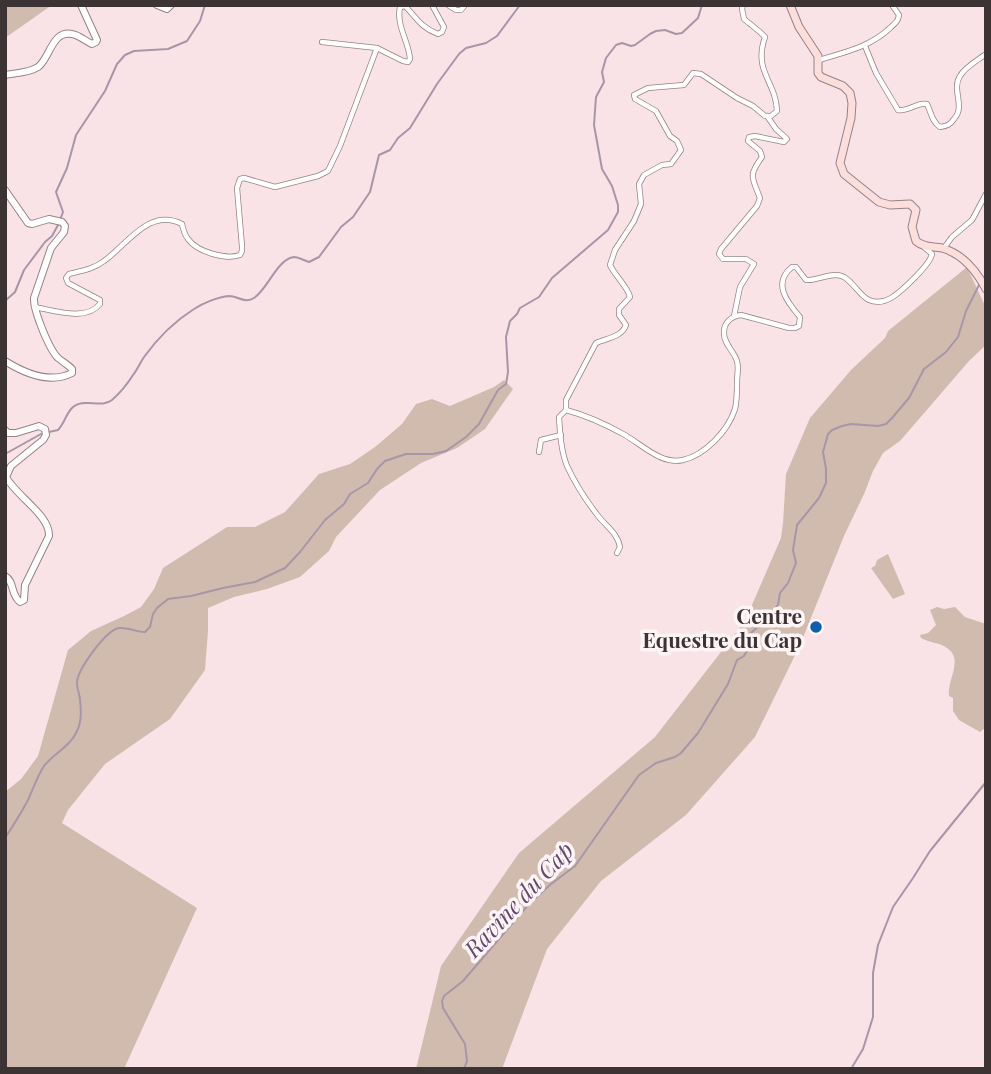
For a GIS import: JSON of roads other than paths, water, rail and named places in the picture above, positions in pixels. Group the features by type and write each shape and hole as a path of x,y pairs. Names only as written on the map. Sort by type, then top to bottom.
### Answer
{"main road":[{"path":"790,5 799,27 819,60 818,73 821,78 848,89 851,98 851,118 840,163 844,174 879,202 913,205 916,210 912,233 916,242 924,246 943,248 968,262 986,289"}],"street":[{"path":"5,75 34,69 40,65 55,40 68,33 92,44 96,42 81,5"},
{"path":"157,5 167,9 171,5"},
{"path":"322,42 377,48 408,62 411,57 400,26 398,11 405,6 424,27 438,34 444,27 432,5"},
{"path":"448,5 456,10 461,10 466,5"},
{"path":"743,5 744,19 765,37 761,53 764,74 777,105 777,111 767,116"},
{"path":"819,60 880,38 899,20 899,15 892,5"},
{"path":"864,46 898,110 927,104 936,125 940,127 947,126 958,115 960,106 957,82 960,76 986,54"},
{"path":"34,307 73,314 94,310 100,300 68,283 66,278 69,274 101,264 146,226 164,218 181,224 187,238 201,249 229,258 240,255 243,246 237,188 240,179 275,187 328,171 377,48"},
{"path":"617,552 620,547 619,539 586,500 566,464 559,417 565,410 566,400 596,343 625,330 626,325 620,315 620,309 630,297 630,293 610,265 615,250 634,221 641,204 639,184 645,175 662,165 671,164 681,150 656,111 635,99 634,95 648,88 684,85 693,73 701,74 753,106 767,116 787,139 784,142 755,136 748,138 762,157 753,169 752,176 760,198 719,254 723,259 746,259 754,264 740,287 734,316"},
{"path":"5,190 28,223 32,225 50,219 62,222 65,226 64,232 51,247 34,298 34,307 53,352 72,369 72,373 65,377 37,377 5,361"},
{"path":"943,248 972,220 986,194"},
{"path":"565,410 624,434 663,459 679,461 690,458 722,432 735,407 738,364 725,341 723,330 728,320 741,315 789,328 799,326 800,317 783,293 784,279 792,267 810,281 832,275 843,277 869,300 880,302 891,298 931,260 932,254 924,246"},
{"path":"5,430 8,433 16,433 39,426 45,429 43,440 11,466 6,477 10,485 48,525 50,536 25,585 24,600 20,602 14,597 10,580 5,576"},
{"path":"539,452 541,440 561,435"}],"waterway":[{"path":"60,220 63,212 56,192 67,168 76,135 105,91 117,64 125,55 134,51 168,49 187,41 200,21 205,5"},
{"path":"49,432 58,430 76,405 103,404 112,400 155,344 173,325 194,309 225,297 251,300 288,259 296,257 309,262 319,257 370,192 379,155 390,150 398,138 410,128 459,54 466,48 486,43 497,36 520,5"},
{"path":"5,838 28,800 44,766 77,731 81,715 78,677 93,651 113,630 125,628 145,632 150,627 157,608 168,599 255,582 285,568 325,520 344,504 350,494 368,483 385,461 406,454 446,451 479,424 498,390 506,384 506,337 510,321 520,308 539,297 552,278 608,230 618,212 612,186 602,169 594,125 596,97 604,82 602,72 606,58 616,45 635,45 656,31 682,33 698,18 702,5"},
{"path":"5,301 15,292 24,270 58,225"},
{"name":"Ravine du Cap","path":"464,1069 467,1061 465,1044 443,1008 444,996 463,981 529,904 575,866 639,775 656,763 681,753 698,733 728,684 737,660 744,656 750,645 751,633 778,605 780,593 788,583 796,563 793,550 797,525 819,498 826,483 823,452 828,434 851,424 886,424 909,398 924,369 946,352 958,337 966,311 979,285"},
{"path":"5,454 41,434"},
{"path":"851,1069 863,1049 873,1017 873,973 878,945 893,907 930,851 986,782"}],"place":[{"name":"Centre Equestre du Cap","path":"816,627"}]}
